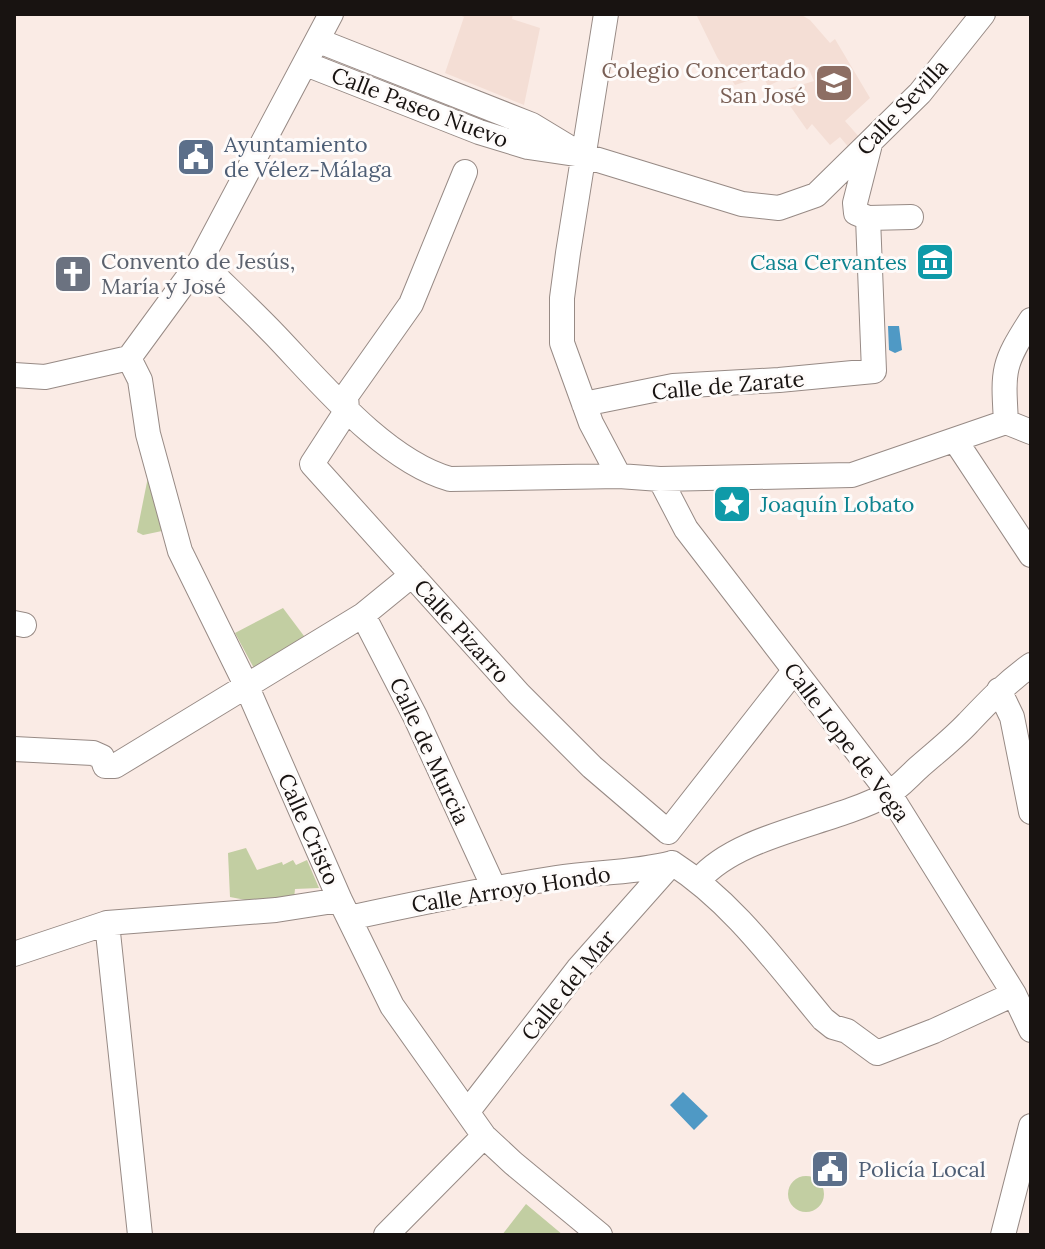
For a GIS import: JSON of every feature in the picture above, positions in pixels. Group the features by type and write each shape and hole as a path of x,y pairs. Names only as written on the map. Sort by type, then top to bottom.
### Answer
{"street":[{"path":"14,375 45,377 129,358 200,261 331,14"},
{"path":"606,14 562,298 562,343 584,404 619,476"},
{"name":"Calle Sevilla","path":"816,195 920,93 983,14"},
{"name":"Calle Paseo Nuevo","path":"319,41 532,125 582,155"},
{"name":"Calle Paseo Nuevo","path":"306,64 479,132 528,147 582,155 742,204 779,208 816,195"},
{"path":"870,144 855,203 856,213 868,218 911,217"},
{"path":"347,410 346,396 411,304 465,172"},
{"name":"Calle de Zarate","path":"584,404 673,386 874,371 868,218"},
{"path":"200,261 347,410 392,448 430,474 450,479 852,475 1006,422 1031,432"},
{"path":"1006,422 1003,378 1008,355 1031,320"},
{"name":"Calle Cristo","path":"129,358 140,380 148,434 180,551 246,685 345,909 392,1006 484,1136 598,1235"},
{"name":"Calle Pizarro","path":"347,410 312,464 551,726 592,767 668,832"},
{"path":"955,440 1031,555"},
{"name":"Calle Lope de Vega","path":"660,479 686,529 889,793 1025,1011"},
{"path":"14,749 93,753 115,766 363,615 412,575"},
{"name":"Calle de Murcia","path":"363,615 415,716 494,888"},
{"path":"699,880 706,871 747,847 838,816 889,793 966,725 999,690 1031,665"},
{"path":"794,671 668,832 672,863 699,880 833,1027 847,1031 877,1053 934,1031 1025,1011"},
{"path":"999,690 1012,717 1031,812"},
{"name":"Calle Arroyo Hondo","path":"21,949 107,923 276,910 345,909 585,874 650,869 672,863"},
{"name":"Calle del Mar","path":"468,1111 578,969 672,863"},
{"path":"107,923 140,1235"},
{"path":"1004,1235 1031,1126"},
{"path":"386,1235 484,1136"}],"shaded area":[{"path":"457,14 513,14 512,19 540,28 524,105 445,73 464,17"},
{"name":"Colegio Concertado San José","path":"696,14 800,14 810,20 830,43 835,39 870,98 845,121 861,139 850,149 840,137 830,145 812,124 807,130 788,103 784,90 814,81 808,67 768,86 763,76 735,85"}],"green space":[{"path":"148,477 166,525 162,531 143,535 137,532"},
{"path":"283,608 307,640 256,672 235,633"},
{"path":"246,848 257,870 282,862 283,865 293,860 296,865 307,860 319,888 295,889 294,899 271,905 230,897 228,853"},
{"path":"806,1176 819,1181 824,1194 819,1207 806,1212 793,1207 788,1194 793,1181"},
{"path":"526,1204 563,1235 502,1235"}],"water":[{"path":"888,326 899,326 902,350 895,353 889,350"},
{"path":"683,1092 708,1116 694,1130 670,1105"}],"place":[{"name":"Colegio Concertado San José","path":"834,83"},
{"name":"Ayuntamiento de Vélez-Málaga","path":"196,157"},
{"name":"Casa Cervantes","path":"935,262"},
{"name":"Convento de Jesús, María y José","path":"73,274"},
{"name":"Joaquín Lobato","path":"732,504"},
{"name":"Policía Local","path":"830,1169"}]}
